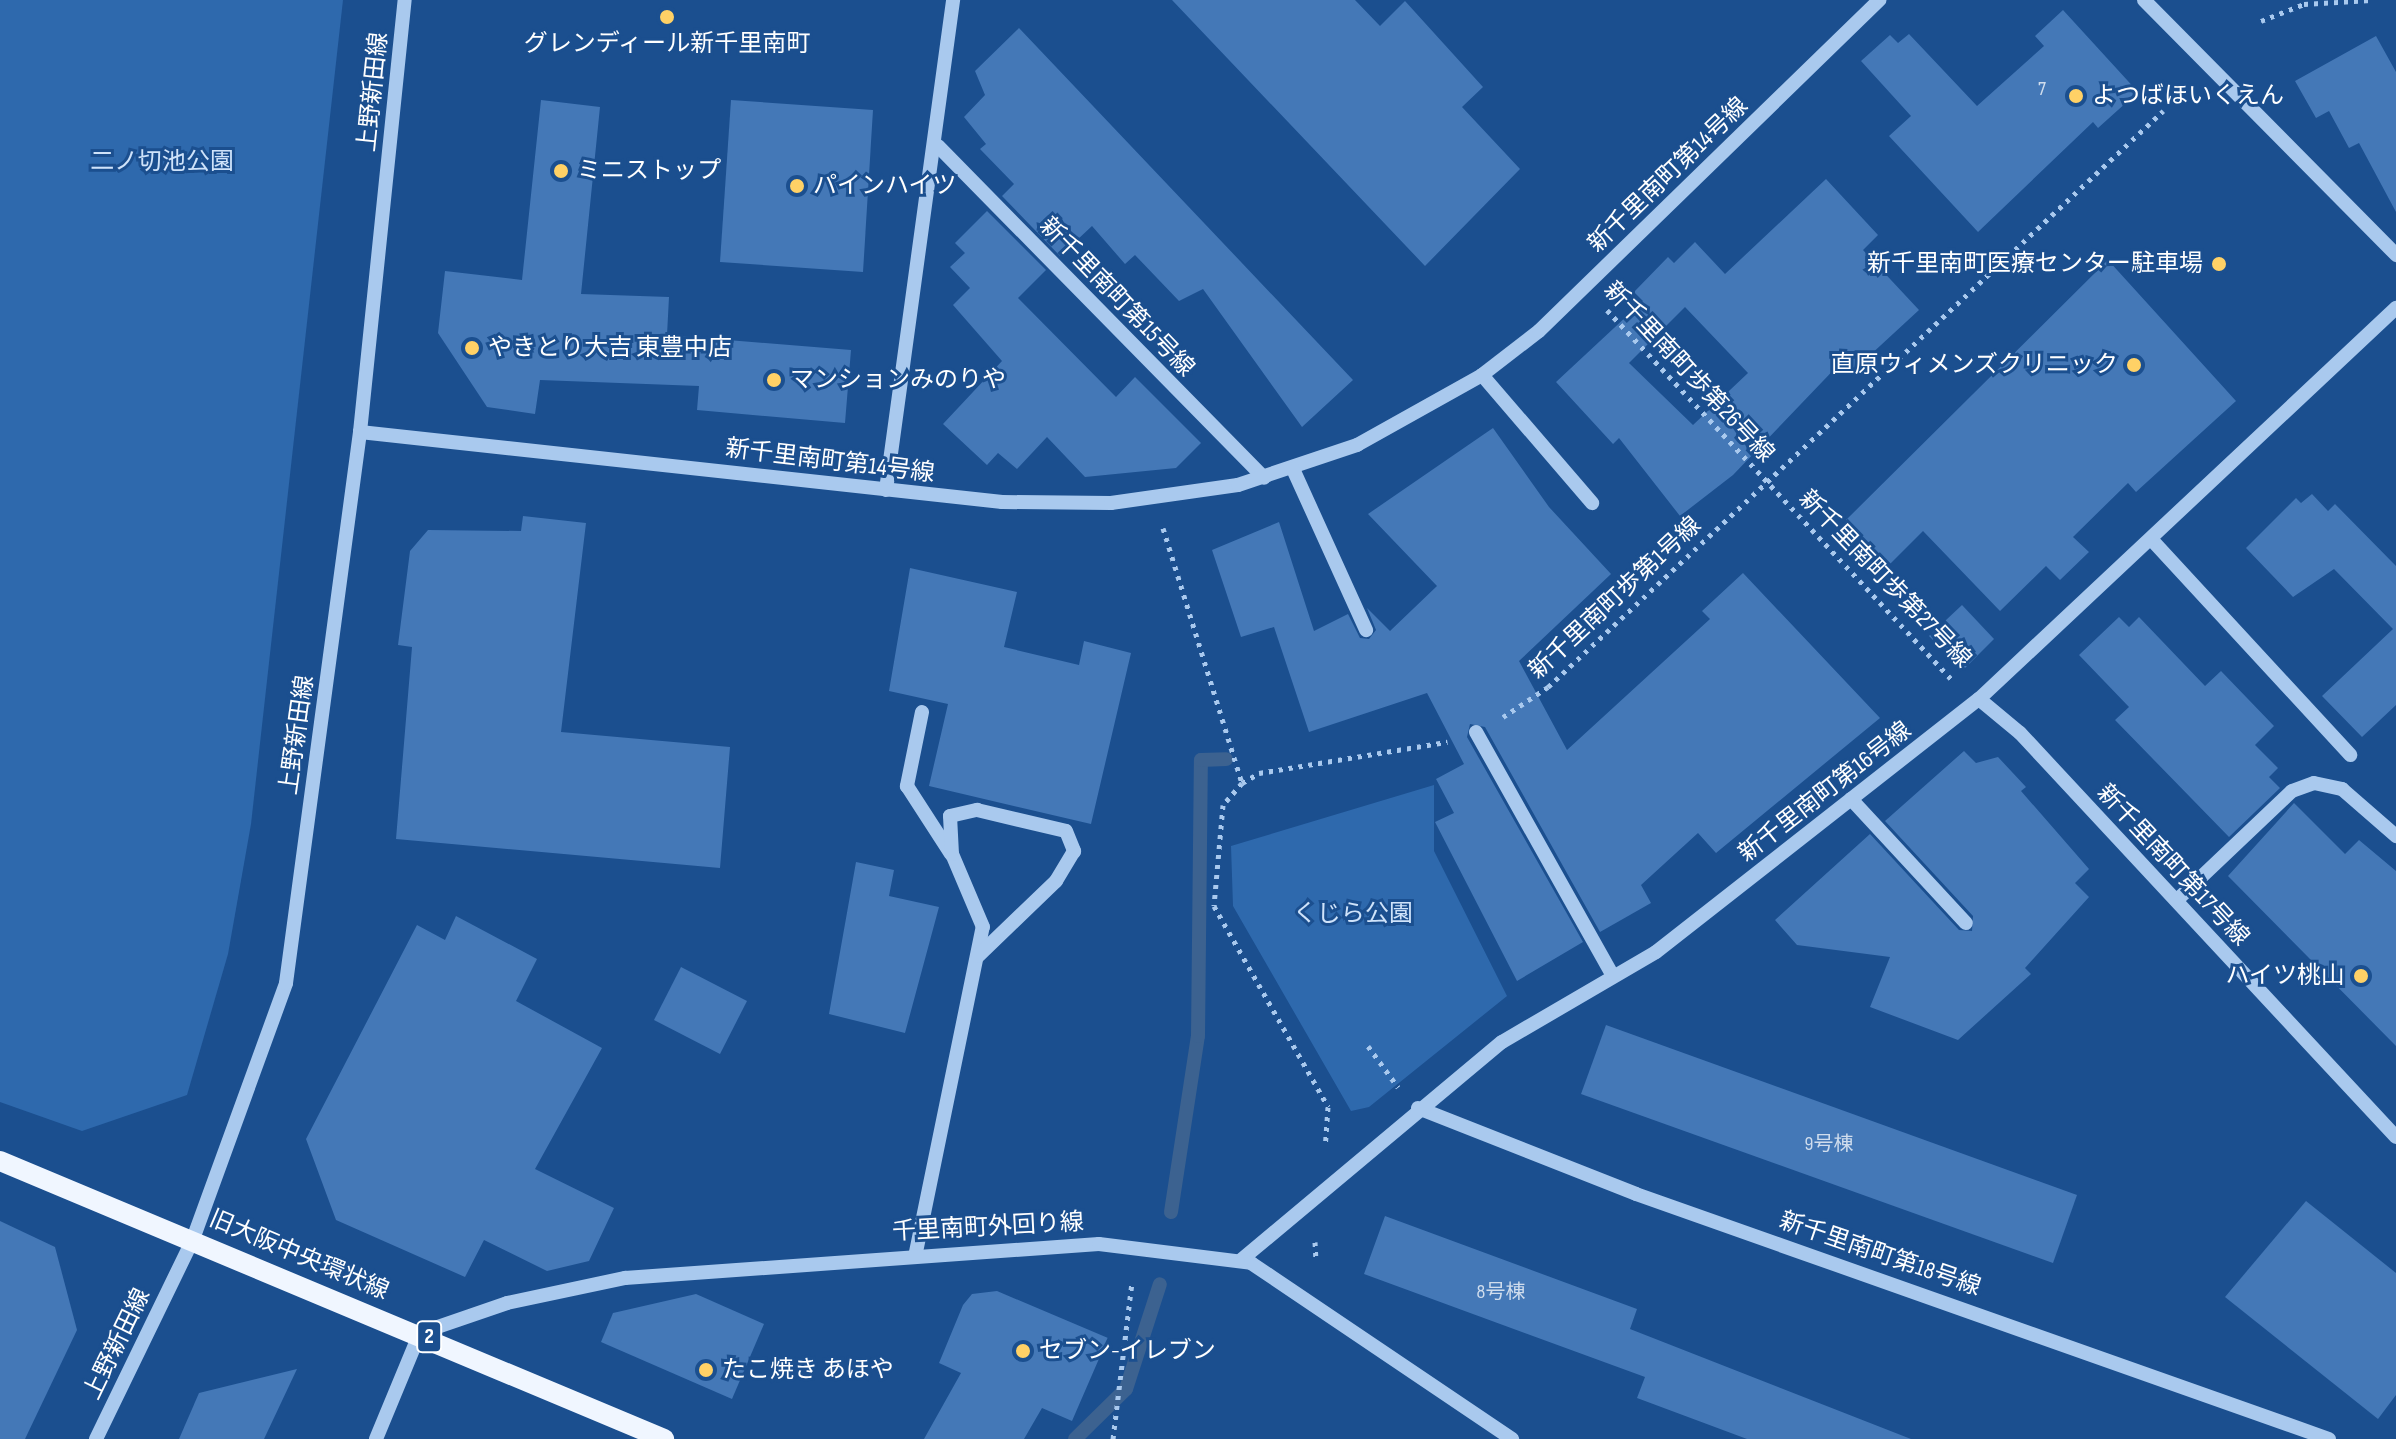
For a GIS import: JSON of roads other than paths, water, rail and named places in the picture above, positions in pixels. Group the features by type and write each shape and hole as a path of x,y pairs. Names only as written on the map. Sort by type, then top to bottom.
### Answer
{"main road":[{"name":"旧大阪中央環状線","path":"0,1161 420,1333 664,1439"}],"street":[{"name":"上野新田線","path":"96,1439 193,1239 286,983 360,432 405,0"},
{"path":"886,490 938,146 953,0"},
{"name":"新千里南町第14号線","path":"360,432 1041,504 1154,500 1264,478 1390,429 1482,375 1585,287 1879,0"},
{"path":"2144,0 2396,255"},
{"name":"新千里南町第15号線","path":"938,146 1264,478"},
{"name":"新千里南町第16号線","path":"1241,1260 1418,1108 1516,1030 1656,952 1979,699 2396,308"},
{"path":"1482,375 1592,503"},
{"path":"1293,469 1366,630"},
{"path":"2151,539 2350,755"},
{"name":"新千里南町第17号線","path":"1979,699 2177,900 2396,1137"},
{"path":"916,1252 978,956 981,910 952,854 907,786 922,712"},
{"path":"1476,732 1613,976"},
{"path":"2177,900 2292,791 2314,783 2342,789 2396,836"},
{"path":"1851,799 1966,923"},
{"path":"952,854 950,816 961,809 1053,825 1076,840 1056,881 978,956"},
{"name":"新千里南町第18号線","path":"1418,1108 1636,1194 2329,1439"},
{"name":"千里南町外回り線","path":"420,1333 507,1303 625,1278 916,1252 1099,1244 1241,1260 1512,1439"},
{"path":"376,1439 420,1333"}],"waterway":[{"path":"1171,1212 1198,1036 1201,760 1226,759"},
{"path":"1075,1439 1126,1389 1160,1284"}],"place":[{"name":"グレンディール新千里南町","path":"667,17"},
{"name":"よつばほいくえん","path":"2076,96"},
{"name":"ミニストップ","path":"561,171"},
{"name":"パインハイツ","path":"797,186"},
{"name":"新千里南町医療センター駐車場","path":"2219,264"},
{"name":"やきとり大吉 東豊中店","path":"472,348"},
{"name":"直原ウィメンズクリニック","path":"2134,365"},
{"name":"マンションみのりや","path":"774,380"},
{"name":"ハイツ桃山","path":"2361,976"},
{"name":"セブン-イレブン","path":"1023,1351"},
{"name":"たこ焼き あほや","path":"706,1370"}],"park label":[{"name":"二ノ切池公園","path":"162,162"},
{"name":"くじら公園","path":"1353,914"}]}
